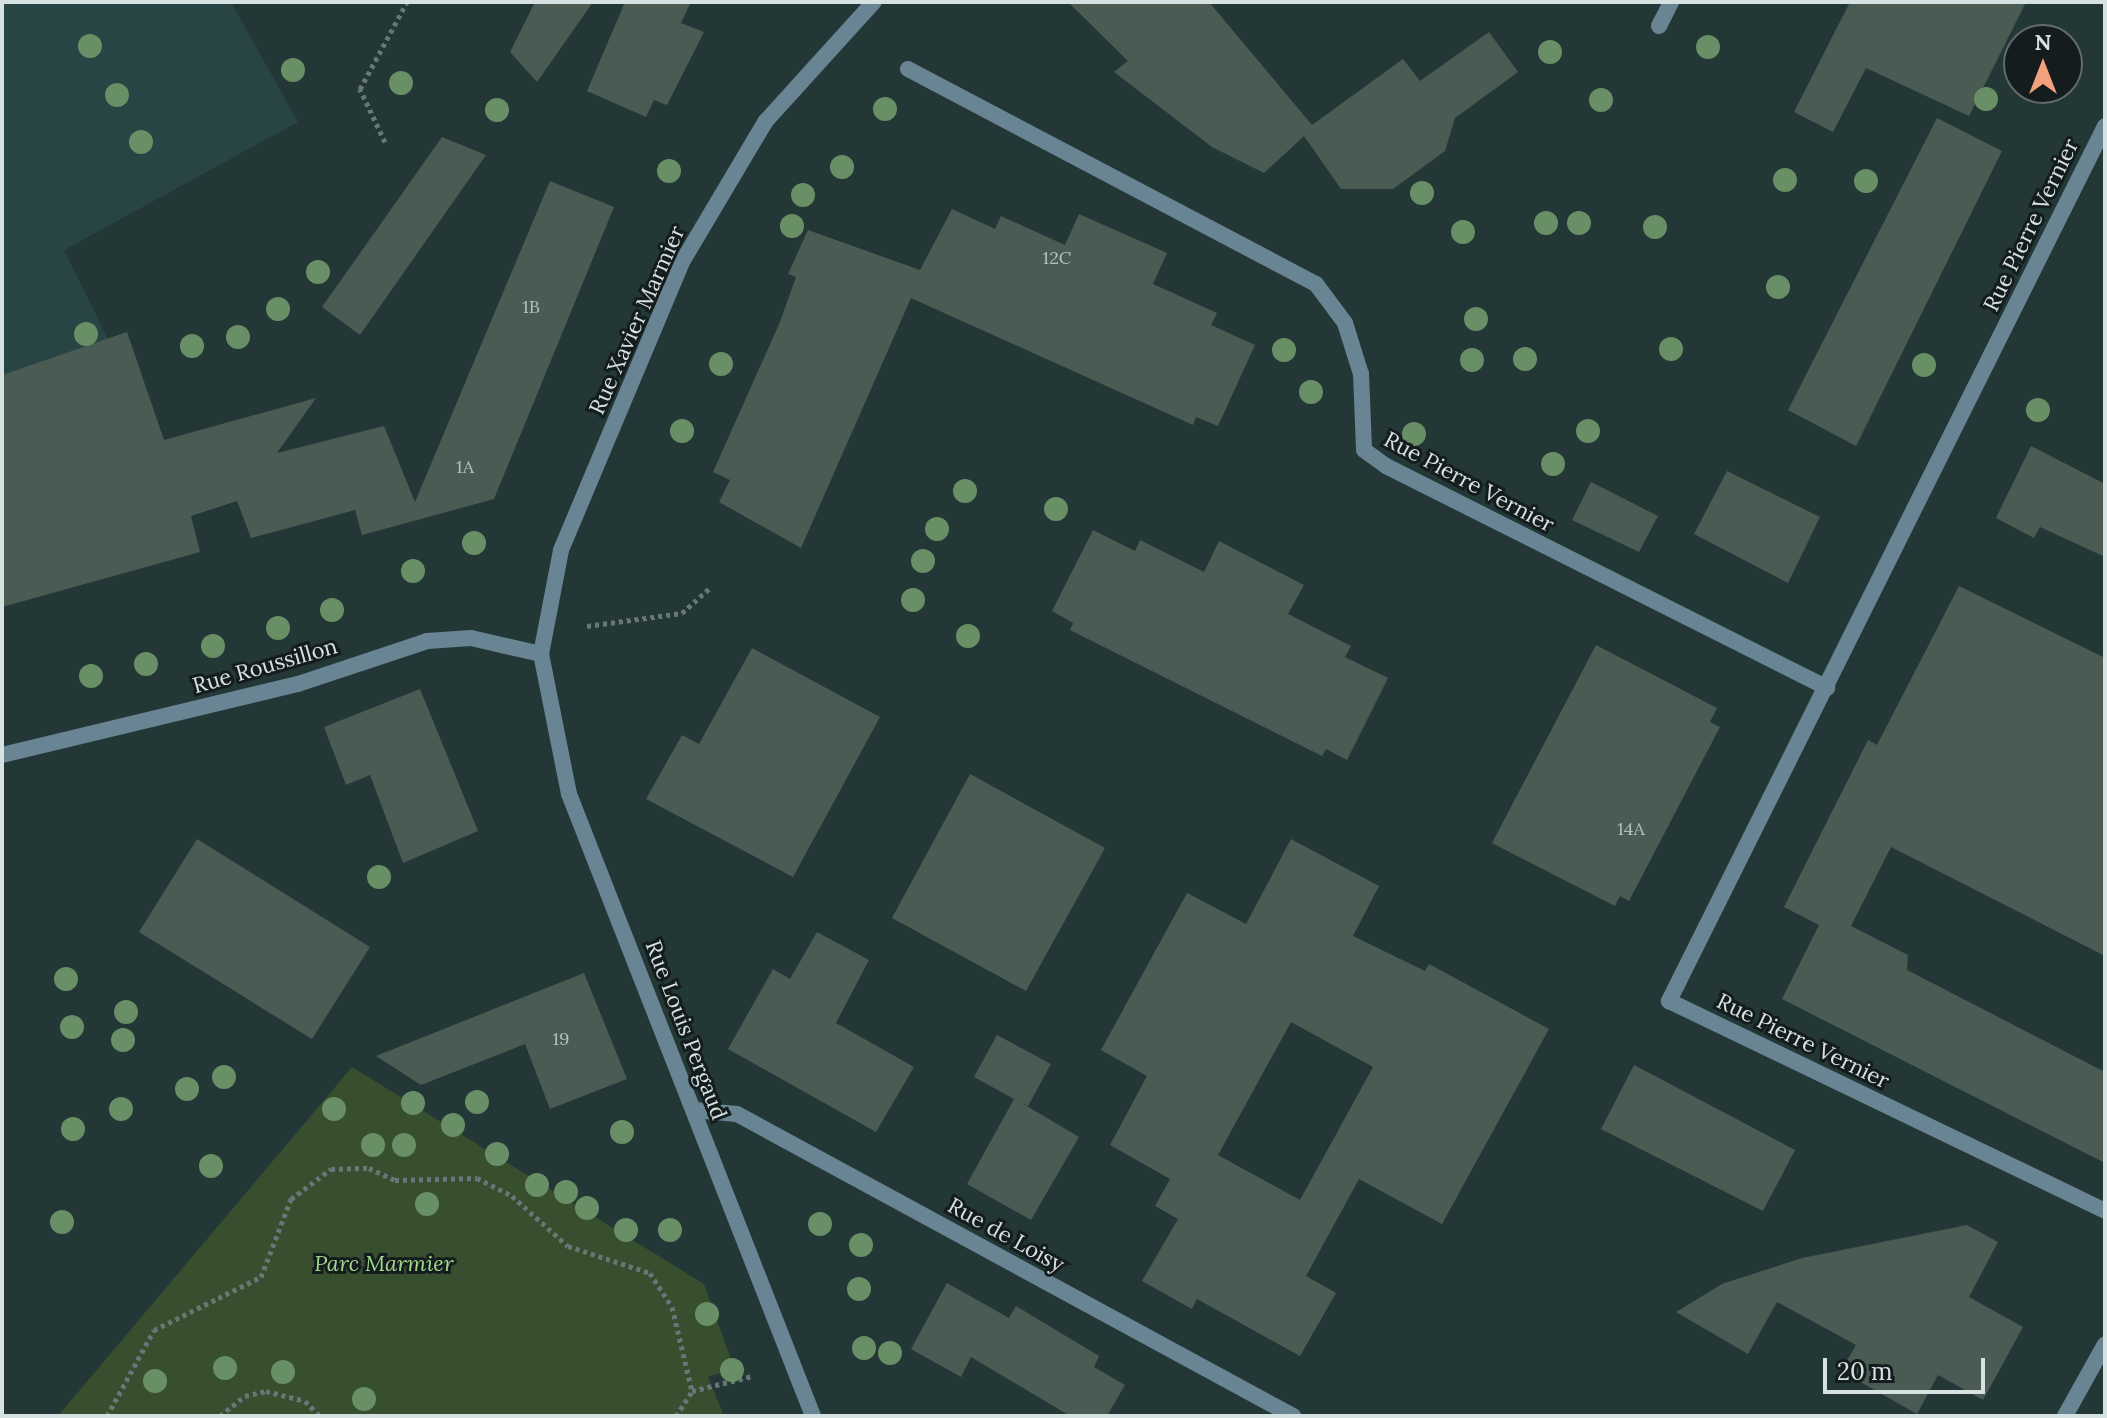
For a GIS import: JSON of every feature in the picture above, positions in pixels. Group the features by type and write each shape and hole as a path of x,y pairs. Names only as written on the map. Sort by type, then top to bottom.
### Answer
{"street":[{"name":"Rue Xavier Marmier","path":"541,654 561,550 682,262 765,122 874,2"},
{"path":"1659,26 1671,2"},
{"name":"Rue Pierre Vernier","path":"908,69 1316,284 1345,323 1361,374 1364,450 1386,466 1827,688"},
{"name":"Rue Pierre Vernier","path":"2105,126 1669,1001 2105,1211"},
{"name":"Rue Roussillon","path":"2,755 298,684 427,641 471,638 541,654"},
{"name":"Rue Louis Pergaud","path":"541,654 569,794 813,1416"},
{"name":"Rue de Loisy","path":"694,1110 737,1114 1293,1416"},
{"path":"2065,1416 2105,1344"}],"path":[{"path":"385,142 360,89 407,2"},
{"path":"587,626 682,613 710,588"},
{"path":"107,1416 154,1330 261,1277 291,1199 331,1169 369,1168 395,1180 477,1178 512,1196 568,1246 650,1273 672,1307 692,1391"},
{"path":"676,1416 692,1391 752,1376"},
{"path":"220,1416 245,1396 266,1391 305,1401 320,1416"}],"shaded area":[{"path":"2,2 231,2 298,122 64,250 108,339 2,375"}],"green space":[{"name":"Parc Marmier","path":"352,1067 704,1284 734,1368 708,1377 724,1416 58,1416"}],"building":[{"path":"535,2 593,2 537,82 510,52"},
{"path":"625,2 691,2 681,23 704,32 667,105 654,100 646,117 587,91"},
{"path":"1068,2 1209,2 1312,125 1403,59 1420,81 1489,32 1518,72 1455,118 1445,151 1393,189 1341,189 1304,136 1264,173 1212,147 1114,72 1128,61"},
{"path":"1850,2 2026,2 2015,24 2003,24 2003,48 1969,116 1866,68 1833,132 1794,112"},
{"path":"1937,118 2002,151 1856,446 1788,410"},
{"path":"442,137 486,155 360,335 322,307"},
{"path":"550,181 614,207 494,499 362,535 355,510 251,538 237,501 191,516 200,552 2,607 2,375 127,332 164,440 316,398 277,453 384,426 415,502"},
{"path":"952,209 995,229 1001,216 1065,245 1079,214 1167,253 1153,284 1217,313 1211,325 1255,345 1218,426 1196,417 1193,425 911,298 801,548 719,502 730,480 713,472 780,322 796,277 788,274 808,230 920,270"},
{"path":"2031,446 2105,484 2105,557 2040,527 2034,538 1996,518"},
{"path":"1727,471 1820,517 1788,583 1694,534"},
{"path":"1591,482 1658,516 1639,552 1572,520"},
{"path":"1093,530 1135,551 1140,540 1204,572 1219,541 1304,585 1288,614 1351,646 1345,657 1388,678 1347,760 1326,749 1322,756 1070,630 1073,623 1052,611"},
{"path":"1959,586 2105,658 2105,956 1891,847 1851,926 1908,955 1907,970 2105,1072 2105,1163 1782,999 1819,925 1784,907 1868,740 1877,745"},
{"path":"1596,645 1717,708 1710,722 1720,727 1629,901 1620,896 1615,906 1492,843"},
{"path":"752,648 880,717 793,877 646,799 682,735 699,744"},
{"path":"420,689 478,831 403,863 370,775 346,785 324,727"},
{"path":"970,774 1105,848 1026,991 892,918"},
{"path":"197,839 370,947 312,1039 139,932"},
{"path":"1291,839 1379,886 1353,936 1425,971 1429,964 1549,1029 1442,1224 1359,1179 1306,1276 1336,1293 1300,1356 1197,1299 1192,1309 1142,1281 1178,1219 1155,1206 1170,1179 1110,1145 1147,1076 1101,1050 1187,893 1246,924","holes":["1291,1022 1373,1067 1300,1200 1218,1155"]},
{"path":"817,932 869,960 836,1023 914,1067 876,1132 728,1049 773,969 790,979"},
{"path":"584,973 627,1079 550,1109 525,1044 421,1085 376,1056"},
{"path":"997,1035 1051,1064 1028,1106 1020,1102 1079,1137 1031,1220 967,1184 1014,1099 974,1077"},
{"path":"1634,1065 1795,1150 1763,1211 1601,1129"},
{"path":"1967,1225 1998,1242 1969,1297 2023,1327 1983,1400 1938,1375 1917,1414 1841,1371 1856,1345 1777,1302 1748,1354 1676,1312 1722,1284 1802,1258"},
{"path":"947,1283 1009,1318 1016,1306 1099,1356 1094,1367 1125,1385 1107,1416 1070,1416 971,1357 961,1377 911,1349"}]}
